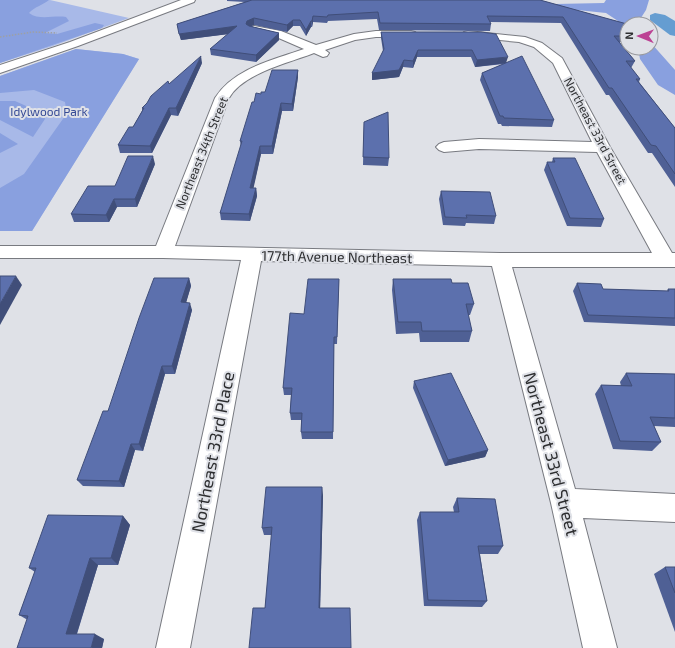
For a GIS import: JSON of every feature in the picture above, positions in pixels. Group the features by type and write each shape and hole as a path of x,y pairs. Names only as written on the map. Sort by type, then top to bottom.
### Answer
{"street":[{"path":"0,69 79,42 190,0"},
{"path":"254,29 277,33 321,52"},
{"name":"Northeast 34th Street","path":"163,252 222,98 229,88 244,78 261,70 321,52 354,37 376,34 424,34"},
{"name":"Northeast 33rd Street","path":"456,34 480,34 521,39 538,45 558,61 602,147 670,260"},
{"path":"444,147 479,144 602,147"},
{"name":"177th Avenue Northeast","path":"0,252 163,252 500,260 670,260"},
{"name":"Northeast 33rd Place","path":"173,648 252,255"},
{"name":"Northeast 33rd Street","path":"500,260 565,503 600,648"},
{"path":"565,503 675,508"}],"path":[{"path":"0,37 17,33 52,32 63,33 79,42"}],"green space":[{"path":"0,0 50,0 129,18 53,46 0,63"},
{"name":"Idylwood Park","path":"76,49 123,54 139,59 32,231 0,231 0,76"}],"shaded area":[{"path":"0,0 49,0 29,13 38,17 66,17 69,21 45,33 57,34 95,23 104,25 102,28 0,63"},
{"path":"606,0 649,0 642,16 619,16 619,22 606,13 558,8 555,4 604,3"},
{"path":"655,13 665,15 675,21 675,36 670,35 659,27 659,16 650,15"},
{"name":"Idylwood Park","path":"76,49 123,54 139,59 32,231 0,231 0,188 24,174 65,116 66,109 65,102 34,90 0,93 0,76"},
{"path":"659,52 675,70 675,95 658,85 639,56 659,56"},
{"path":"0,101 15,101 44,114 45,119 33,137 0,120"},
{"path":"0,133 18,144 0,153"}],"building":[{"path":"252,0 540,0 619,22 619,36 614,36 619,42 619,56 631,56 635,61 626,61 640,79 636,79 675,128 675,174 656,146 651,145 612,88 609,88 563,17 487,16 491,24 380,23 378,12 328,15 327,17 313,16 312,21 306,30 300,20 293,20 287,25 254,18 247,21 246,24 279,33 256,55 210,49 237,26 179,34 177,24"},
{"path":"381,32 481,32 496,34 508,57 477,60 472,50 418,50 413,61 404,60 399,70 372,73 384,49"},
{"path":"201,56 176,108 169,108 150,146 118,145 129,127 133,127 144,108 142,108 151,96 168,81 169,84"},
{"path":"522,56 554,120 504,118 503,116 500,116 482,73"},
{"path":"272,70 298,70 292,104 281,103 272,146 260,146 250,188 256,188 249,214 220,213 252,102 254,102 256,93 261,94 261,92 265,92"},
{"path":"388,112 389,158 363,157 364,122"},
{"path":"128,156 153,156 135,199 114,199 106,215 71,214 88,186 115,186"},
{"path":"553,158 575,158 604,219 570,218 547,162 555,162"},
{"path":"441,191 490,192 496,216 466,215 467,218 445,217"},
{"path":"0,276 16,276 0,304"},
{"path":"154,278 189,278 181,302 190,303 172,366 162,366 139,444 131,444 119,481 77,480 103,411 108,411"},
{"path":"308,279 339,279 337,337 334,337 333,432 301,432 302,413 290,413 292,388 283,388 290,313 304,314"},
{"path":"393,279 451,279 452,283 468,283 474,304 466,304 472,331 422,331 421,322 398,322"},
{"path":"577,283 601,284 603,289 669,291 668,289 675,289 675,318 588,315"},
{"path":"451,373 488,450 448,460 414,381"},
{"path":"626,373 675,374 675,418 650,417 661,442 620,441 601,385 632,386"},
{"path":"266,487 322,487 319,608 350,608 351,648 249,648 253,608 265,608 272,527 262,528"},
{"path":"457,498 495,499 503,546 478,546 487,601 428,600 420,512 459,512"},
{"path":"48,515 123,516 111,558 90,558 66,634 95,634 91,648 17,648 28,616 19,615 36,568 29,568"},
{"path":"665,567 675,567 675,593"}]}
